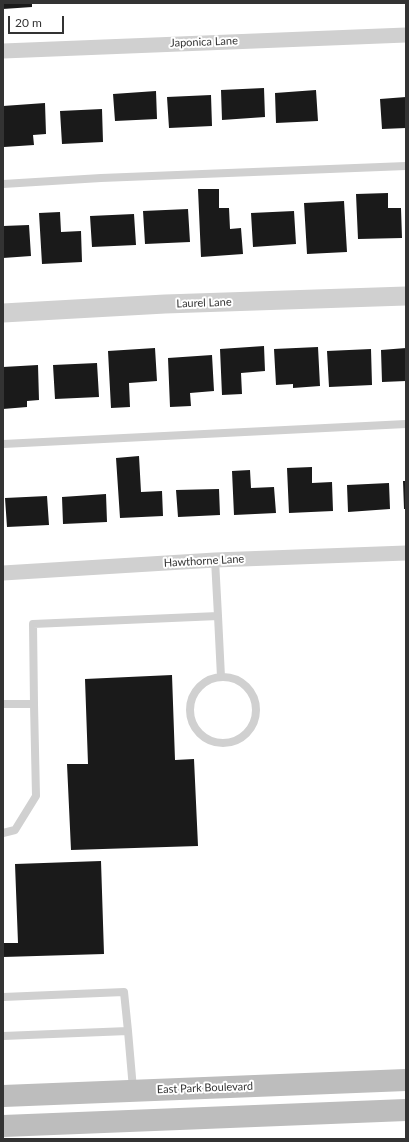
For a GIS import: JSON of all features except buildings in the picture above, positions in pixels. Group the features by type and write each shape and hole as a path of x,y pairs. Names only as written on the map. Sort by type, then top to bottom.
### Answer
{"main road":[{"name":"East Park Boulevard","path":"3,1096 406,1080"},
{"path":"3,1126 406,1110"}],"street":[{"name":"Japonica Lane","path":"3,51 406,36"},
{"name":"Laurel Lane","path":"3,313 165,304 406,296"},
{"name":"Hawthorne Lane","path":"3,573 215,560 406,553"}],"lane":[{"path":"3,184 101,178 406,166"},
{"path":"3,444 406,424"},
{"path":"215,560 221,676"},
{"path":"3,833 15,830 36,796 33,624 218,616"},
{"path":"221,676 237,680 250,690 255,700 257,710 255,721 250,731 237,740 221,744 210,741 200,735 190,716 190,704 194,694 201,685 210,679 221,676"},
{"path":"3,704 34,704"},
{"path":"3,997 124,992 133,1091"},
{"path":"3,1036 128,1031"}]}
